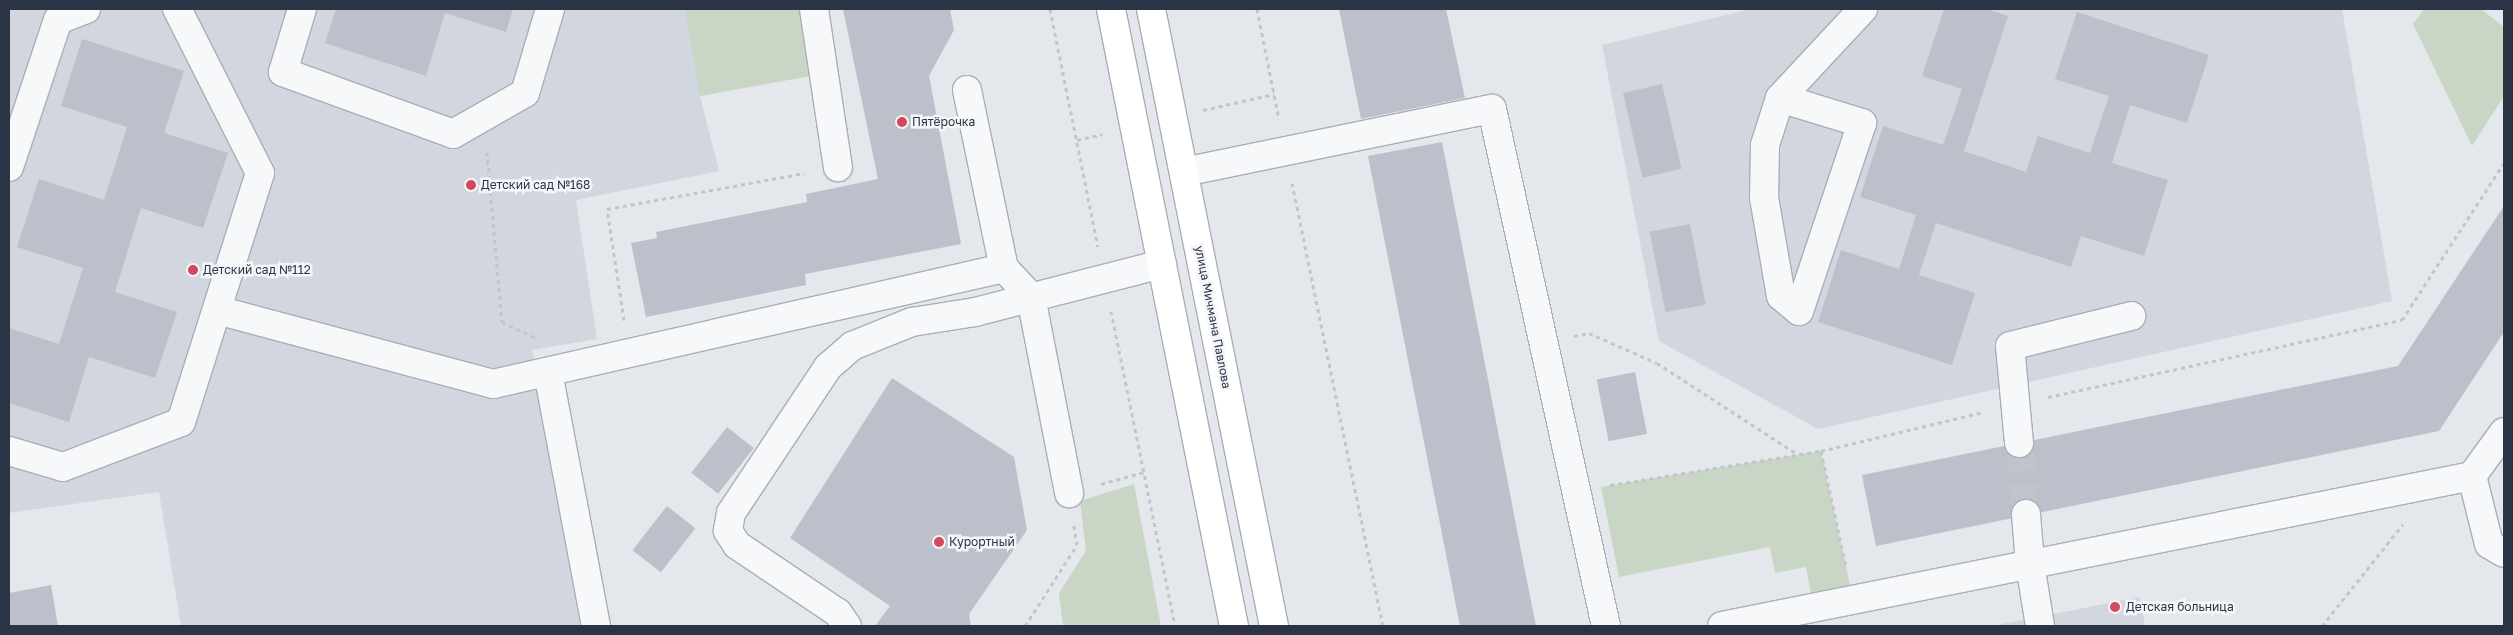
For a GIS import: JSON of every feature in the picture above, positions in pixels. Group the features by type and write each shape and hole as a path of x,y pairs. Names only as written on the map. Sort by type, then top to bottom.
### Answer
{"main road":[{"path":"1111,9 1234,626"},
{"name":"улица Мичмана Павлова","path":"1151,9 1274,626"},
{"path":"1162,264 1200,254"}],"lane":[{"path":"9,167 58,20 86,9"},
{"path":"9,451 63,467 181,422 260,173 177,9"},
{"path":"302,9 283,72 453,134 525,93 550,9"},
{"path":"814,9 838,167"},
{"path":"1780,98 1862,123 1799,311 1781,296 1764,198 1765,145 1780,98 1863,9"},
{"path":"967,90 1004,268 1031,297 1069,493"},
{"path":"1184,172 1492,109 1606,626"},
{"path":"847,626 838,613 737,545 728,532 731,514 828,367 852,346 912,322 975,312 1162,264"},
{"path":"217,310 493,384 1004,268"},
{"path":"2019,443 2010,346 2131,316"},
{"path":"548,372 596,626"},
{"path":"1722,626 2472,476 2504,432"},
{"path":"2472,476 2489,544 2504,554"},
{"path":"2026,514 2030,564 2040,626"}],"path":[{"path":"1050,9 1100,254"},
{"path":"1257,9 1281,128"},
{"path":"1198,111 1274,94"},
{"path":"484,117 502,322 540,340 548,372"},
{"path":"1077,140 1106,133"},
{"path":"1576,490 1821,451 2016,405 2402,320 2504,163"},
{"path":"630,354 607,209 838,167"},
{"path":"1291,178 1383,626"},
{"path":"1109,301 1175,626"},
{"path":"1589,333 1657,363 1798,454"},
{"path":"1821,451 1853,600"},
{"path":"1025,626 1077,545 1069,493 1144,472"},
{"path":"2322,626 2436,482"}],"shaded area":[{"name":"Детский сад №112","path":"9,9 684,9 700,96 719,171 576,200 597,339 532,350 589,626 181,626 159,492 9,513"},
{"path":"1751,9 2342,9 2392,301 1818,429 1659,341 1602,45"},
{"name":"Детская больница","path":"2140,597 2145,626 1992,626"}],"green space":[{"path":"684,9 814,9 822,74 700,96"},
{"path":"2424,9 2481,9 2504,27 2504,96 2472,146 2413,24"},
{"path":"1821,451 1851,590 1812,598 1806,567 1775,573 1770,547 1619,577 1601,487"},
{"path":"1134,484 1161,626 1063,626 1059,593 1086,551 1080,501"}],"building":[{"path":"336,9 513,9 506,32 445,13 426,76 325,43"},
{"path":"843,9 950,9 954,30 929,76 961,244 805,274 806,285 646,317 631,243 657,238 656,232 807,202 806,194 878,179"},
{"path":"1339,9 1446,9 1465,98 1361,119"},
{"path":"1944,9 1987,9 2008,16 1964,151 2026,172 2038,136 2090,153 2109,96 2055,79 2077,12 2209,55 2187,123 2130,105 2112,163 2168,180 2144,256 2081,236 2071,267 1936,223 1919,275 1975,293 1952,365 1818,322 1841,250 1899,269 1916,215 1860,197 1883,126 1943,145 1962,89 1922,76"},
{"path":"82,39 184,71 164,133 228,153 203,228 141,208 115,292 177,312 155,378 89,357 69,422 9,403 9,328 59,344 83,268 17,247 39,179 104,200 127,127 61,106"},
{"path":"1662,84 1682,169 1643,178 1623,93"},
{"path":"1442,142 1536,626 1460,626 1368,156"},
{"path":"2504,206 2504,332 2439,431 1876,546 1862,475 2398,366"},
{"path":"1690,224 1706,304 1665,312 1650,232"},
{"path":"1635,372 1647,434 1609,441 1597,379"},
{"path":"892,378 1014,457 1027,530 969,614 971,626 875,626 890,606 790,538"},
{"path":"727,427 754,448 718,494 691,473"},
{"path":"667,506 695,528 661,572 633,550"},
{"path":"51,585 58,626 9,626 9,593"}],"tunnel":[{"path":"2019,443 2026,514"}],"place":[{"name":"Пятёрочка","path":"902,122"},
{"name":"Детский сад №168","path":"471,185"},
{"name":"Детский сад №112","path":"193,270"},
{"name":"Курортный","path":"939,542"},
{"name":"Детская больница","path":"2115,607"}]}
